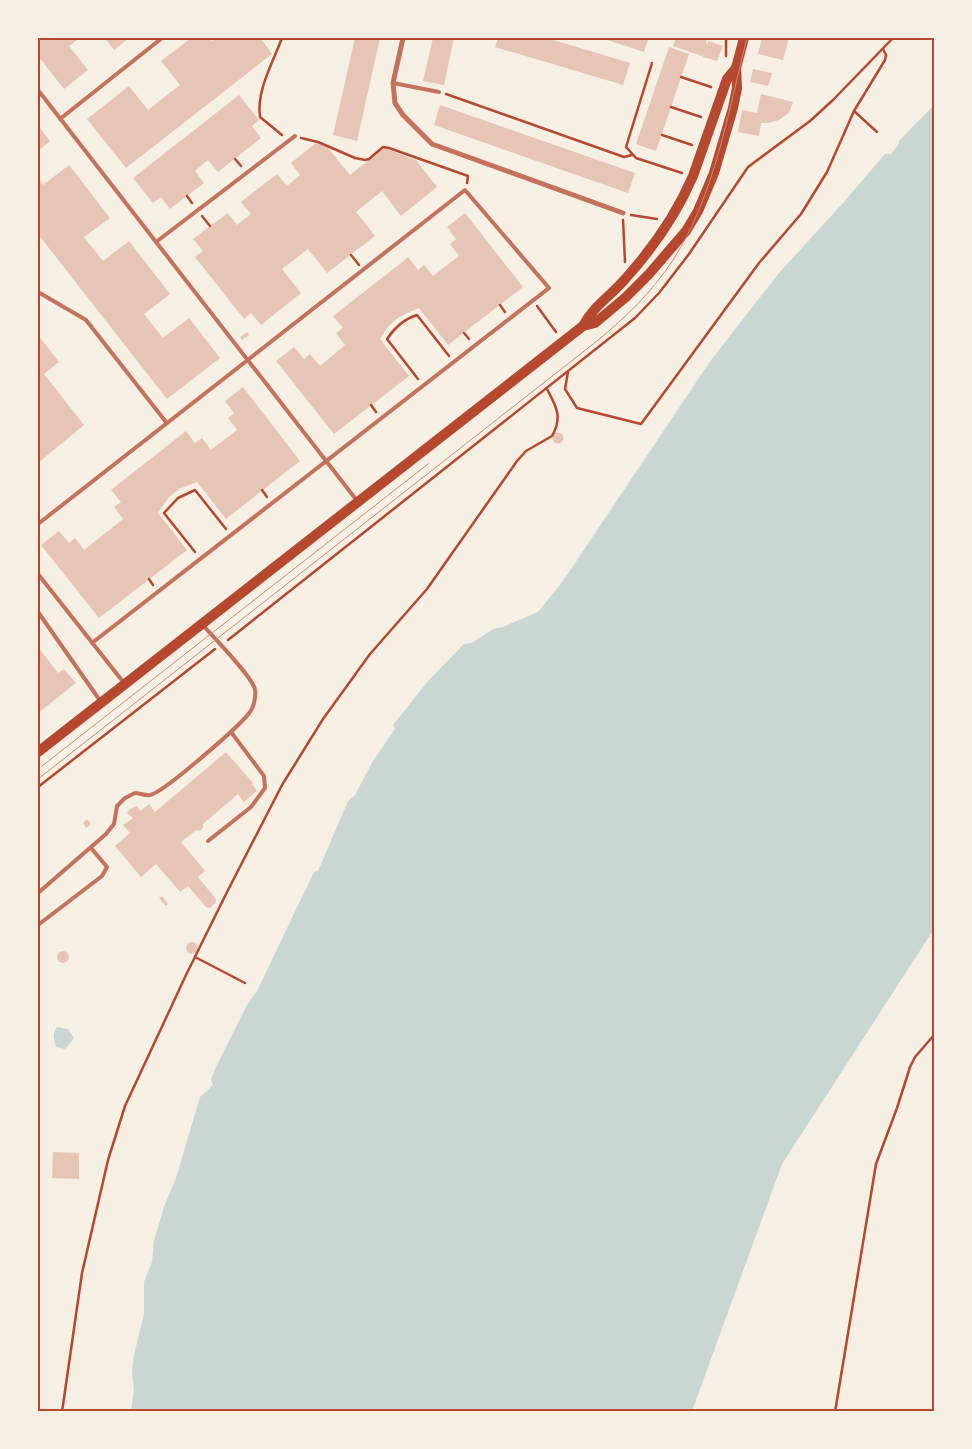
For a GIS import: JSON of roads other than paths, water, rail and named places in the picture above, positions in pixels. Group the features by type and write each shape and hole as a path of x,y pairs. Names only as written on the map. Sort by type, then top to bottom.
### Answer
{"main road":[{"path":"38,752 563,341 583,326 595,323 626,297 649,274 686,231 707,193 737,88 736,68 744,38"},
{"path":"583,326 589,314 626,279 669,221 693,176 722,90 736,68"}],"street":[{"path":"403,38 393,83 395,103 403,115 432,144 622,213"}],"lane":[{"path":"60,119 162,38"},
{"path":"393,83 439,92"},
{"path":"38,90 358,502"},
{"path":"156,242 295,136"},
{"path":"38,521 465,190 549,288 92,643"},
{"path":"38,292 86,320 166,422"},
{"path":"38,574 124,683"},
{"path":"38,612 101,702"},
{"path":"38,893 91,848 114,824 118,806 125,798 135,792 150,796 164,789 231,732 250,712 255,689 249,677 202,624"},
{"path":"208,841 251,807 265,788 264,776 231,732"},
{"path":"38,925 102,876 107,867 91,848"}],"tram line":[{"path":"38,779 597,341 638,304 673,260 700,208 719,152 747,38"},
{"path":"42,766 428,464"}]}
